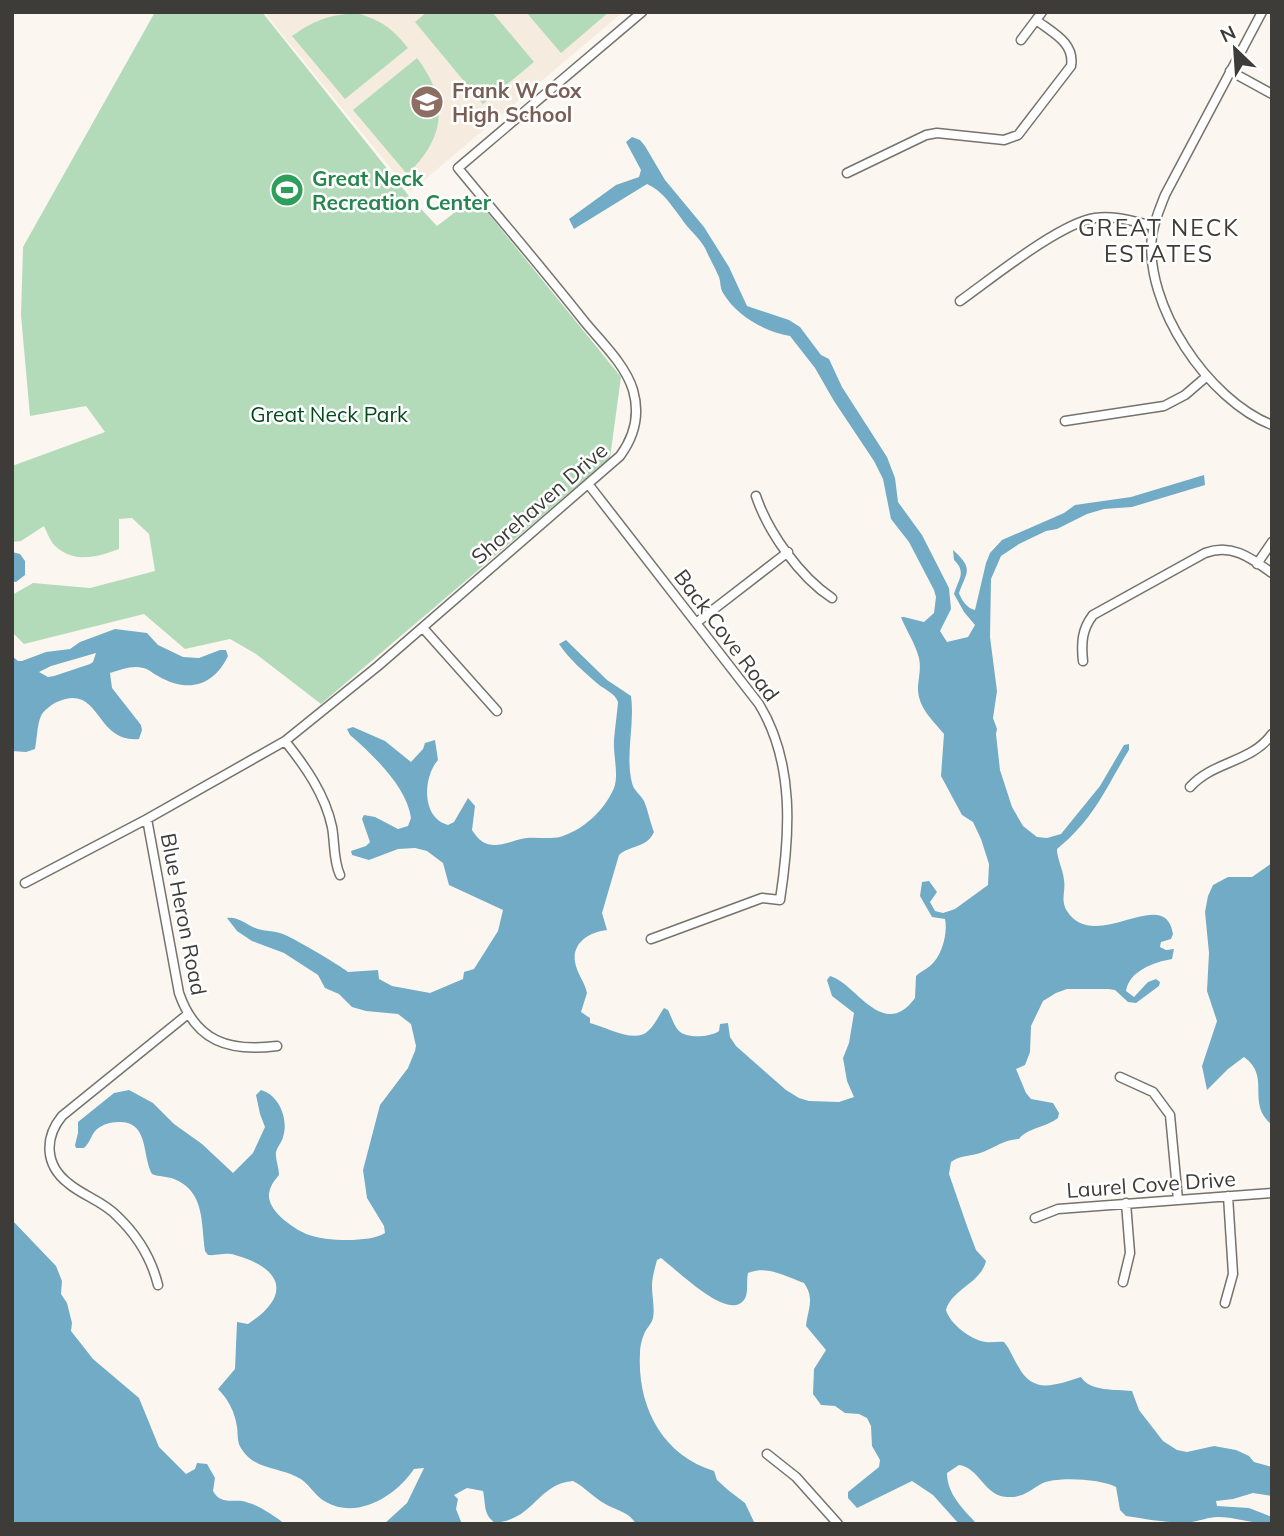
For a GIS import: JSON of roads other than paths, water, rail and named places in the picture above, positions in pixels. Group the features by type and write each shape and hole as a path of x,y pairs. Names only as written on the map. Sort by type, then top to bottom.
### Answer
{"street":[{"name":"Shorehaven Drive","path":"25,883 147,819 285,741 423,628 620,456 631,438 636,411 633,389 622,367 458,168 642,12"},
{"path":"1262,12 1165,195 1154,226 1152,254 1165,310 1190,356 1206,377 1237,404 1272,425"},
{"path":"847,173 926,135 937,133 1004,139 1018,135 1072,66 1072,52 1067,44 1039,16 1021,40"},
{"path":"1230,71 1272,94"},
{"path":"960,301 1060,232 1084,220 1109,217 1154,226"},
{"path":"1065,421 1164,406 1185,396 1206,377"},
{"name":"Back Cove Road","path":"589,485 759,704 773,731 780,755 787,808 786,858 780,900 762,898 651,939"},
{"path":"756,496 767,524 815,585 832,598"},
{"path":"1257,564 1272,542"},
{"path":"1083,661 1084,629 1093,615 1213,550 1239,552 1272,573"},
{"path":"696,623 788,552"},
{"path":"423,628 496,711"},
{"path":"1190,787 1212,769 1255,752 1272,734"},
{"path":"285,741 309,774 325,803 333,829 335,862 340,875"},
{"name":"Blue Heron Road","path":"147,819 179,993 188,1014 62,1116 49,1141 49,1154 62,1178 100,1201 118,1216 148,1254 158,1285"},
{"path":"188,1014 201,1031 228,1045 254,1049 277,1046"},
{"path":"1120,1077 1153,1092 1170,1115 1178,1200"},
{"name":"Laurel Cove Drive","path":"1035,1218 1058,1209 1272,1193"},
{"path":"1225,1303 1233,1274 1228,1196"},
{"path":"1123,1282 1130,1253 1126,1203"},
{"path":"767,1454 804,1485 838,1524"}],"water":[{"path":"632,137 645,146 665,180 704,227 729,267 747,306 789,320 800,327 821,355 829,359 842,387 887,457 895,478 898,502 922,535 949,588 951,609 940,631 947,642 968,637 975,625 954,594 961,572 954,560 953,550 964,562 967,570 959,593 965,604 975,610 986,563 990,553 1002,540 1064,513 1075,505 1131,497 1204,475 1205,485 1132,507 1104,509 1087,514 1019,544 1001,556 991,579 990,637 997,691 993,718 997,729 1000,770 1012,807 1023,826 1037,837 1047,838 1061,834 1100,786 1124,745 1129,744 1129,750 1090,814 1057,849 1064,880 1064,903 1067,911 1079,923 1094,926 1157,915 1167,920 1173,934 1171,939 1161,942 1160,947 1166,950 1174,949 1172,959 1150,965 1132,978 1126,991 1134,997 1148,982 1156,979 1160,982 1159,986 1136,1003 1128,1002 1115,990 1108,989 1067,989 1043,1001 1031,1026 1030,1052 1025,1065 1016,1069 1031,1099 1053,1103 1059,1113 1058,1118 1027,1132 1019,1139 951,1162 949,1174 967,1226 976,1250 986,1261 983,1269 954,1297 946,1310 956,1326 974,1338 986,1342 1004,1342 1024,1375 1031,1381 1054,1385 1081,1377 1085,1382 1097,1387 1132,1391 1139,1410 1163,1441 1177,1450 1187,1452 1214,1446 1236,1450 1249,1456 1254,1462 1272,1467 1272,1496 1253,1493 1216,1501 1217,1506 1249,1508 1272,1517 1272,1524 1224,1517 1183,1522 1126,1516 1120,1510 1116,1487 1090,1480 1048,1482 1021,1495 1007,1497 993,1492 972,1471 959,1465 947,1473 950,1488 966,1513 977,1524 959,1524 933,1495 912,1481 857,1508 848,1498 848,1492 879,1467 880,1460 872,1446 871,1426 867,1418 859,1414 845,1413 835,1406 821,1405 813,1394 814,1369 826,1350 806,1326 810,1299 804,1283 776,1272 755,1271 748,1273 744,1300 736,1305 726,1304 702,1291 661,1258 657,1260 652,1279 653,1318 644,1334 640,1351 640,1373 648,1409 667,1441 696,1464 714,1471 717,1480 745,1503 755,1524 636,1524 627,1514 602,1502 573,1481 551,1488 519,1515 495,1523 487,1513 483,1491 467,1488 454,1495 458,1499 456,1509 462,1524 384,1524 407,1503 424,1468 414,1469 397,1488 375,1502 363,1507 338,1507 322,1499 301,1479 259,1464 246,1455 240,1446 233,1411 218,1389 235,1369 237,1322 248,1324 271,1303 276,1294 276,1284 272,1276 264,1268 235,1255 208,1255 205,1251 200,1209 191,1191 171,1178 152,1174 140,1134 130,1124 118,1122 105,1125 97,1129 84,1148 76,1148 78,1122 114,1093 129,1090 153,1103 233,1173 253,1153 265,1127 256,1095 261,1090 277,1102 285,1123 276,1152 279,1175 269,1194 272,1207 277,1213 297,1229 316,1237 358,1240 385,1233 384,1226 367,1198 363,1170 380,1105 408,1068 415,1051 411,1024 398,1014 352,1007 339,994 325,988 318,975 284,953 252,941 237,931 227,918 235,918 258,929 285,935 348,972 378,970 379,979 392,986 430,993 463,979 464,972 474,969 498,931 503,910 449,885 443,863 427,851 415,848 398,849 369,860 352,855 351,851 370,842 362,819 364,815 375,817 398,829 408,826 411,818 396,783 347,729 353,727 385,741 411,762 425,743 435,740 438,760 427,786 429,806 433,814 448,825 454,822 468,798 475,806 472,830 487,844 498,845 522,839 554,838 569,834 599,812 614,788 614,740 618,702 567,655 559,644 566,640 607,680 631,696 630,772 633,786 644,801 654,832 643,844 619,855 602,913 607,930 584,939 576,949 576,966 587,993 581,1012 590,1018 590,1023 628,1035 642,1035 653,1026 664,1008 683,1034 710,1035 719,1031 720,1024 728,1023 730,1037 736,1046 786,1090 799,1098 839,1102 854,1097 847,1081 843,1058 849,1043 854,1013 832,996 827,980 830,976 840,980 881,1012 892,1014 903,1010 915,998 916,976 934,962 945,937 945,919 932,917 920,896 922,882 929,881 937,892 930,902 935,911 943,913 955,909 988,885 989,864 981,839 973,822 962,815 941,776 944,734 920,700 919,658 901,617 924,622 934,613 936,597 909,542 891,519 883,479 874,461 815,368 790,336 752,321 729,301 722,291 719,277 705,248 658,190 647,184 574,229 569,219 616,185 639,177 641,170 626,142"},
{"path":"12,552 20,554 25,561 25,575 16,582 12,581"},
{"path":"115,629 147,633 158,645 183,657 199,658 220,650 226,650 228,656 215,675 198,684 179,684 139,667 110,673 112,688 141,725 139,739 124,738 113,732 90,706 82,700 71,698 55,703 42,714 35,749 26,752 12,751 12,656 22,661 46,652 70,649 80,642","holes":["96,653 93,662 54,676 48,677 39,672"]},
{"path":"1272,863 1272,1125 1260,1108 1256,1073 1244,1057 1207,1090 1202,1066 1217,1021 1207,991 1209,953 1205,912 1208,896 1213,885 1228,877 1252,877"},
{"path":"12,1220 56,1266 62,1281 61,1294 67,1303 72,1323 71,1331 93,1359 139,1398 159,1447 186,1474 195,1469 197,1463 207,1464 215,1478 213,1491 220,1499 253,1504 285,1524 12,1524"}],"place":[{"name":"Frank W Cox High School","path":"427,102"},
{"name":"Great Neck Recreation Center","path":"287,190"}],"district":[{"name":"GREAT NECK ESTATES","path":"1159,240"}],"park label":[{"name":"Great Neck Park","path":"329,414"}]}
